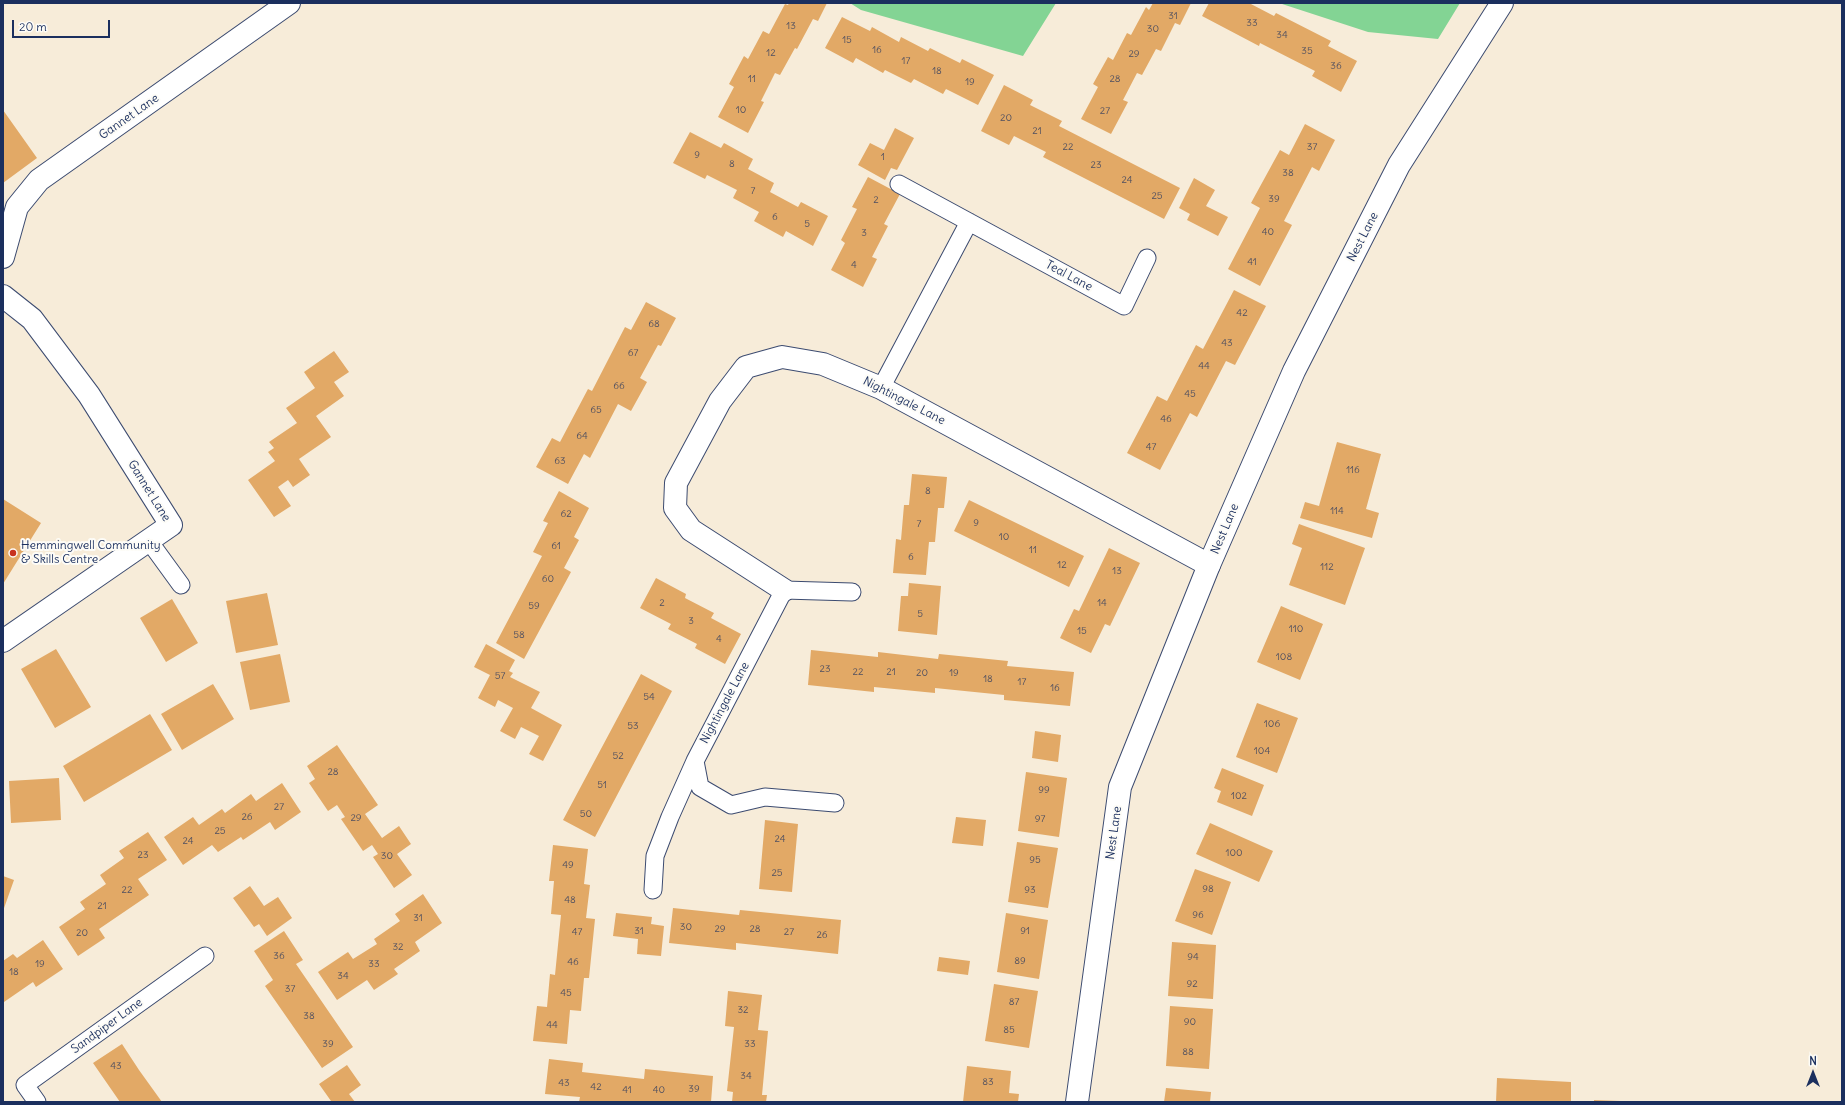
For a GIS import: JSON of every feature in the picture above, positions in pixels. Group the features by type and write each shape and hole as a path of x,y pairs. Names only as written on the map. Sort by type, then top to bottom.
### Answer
{"street":[{"name":"Gannet Lane","path":"3,257 17,207 39,180 289,3"},
{"name":"Nest Lane","path":"1077,1102 1120,787 1209,565 1294,371 1399,165 1502,3"},
{"name":"Gannet Lane","path":"3,296 32,319 89,395 170,526 3,641"},
{"name":"Nightingale Lane","path":"784,590 691,530 675,508 676,483 720,401 746,368 782,357 823,364 881,388 1209,565"}],"lane":[{"name":"Teal Lane","path":"899,184 1124,306 1147,258"},
{"path":"881,388 969,222"},
{"path":"149,541 181,585"},
{"path":"784,590 852,592"},
{"name":"Nightingale Lane","path":"653,890 656,856 670,817 695,761 784,590"},
{"path":"695,761 700,787 731,805 765,797 835,803"},
{"name":"Sandpiper Lane","path":"36,1102 25,1085 206,956"}],"green space":[{"path":"850,3 1056,3 1023,56 861,10"},
{"path":"1279,3 1460,3 1438,39 1368,32"}],"building":[{"path":"789,3 827,3 818,21 813,19 797,49 795,48 780,75 775,73 761,101 764,102 748,133 718,117 734,87 729,84 744,56 748,59 763,31 769,34 785,4 788,5"},
{"path":"1153,3 1191,3 1180,25 1175,23 1161,51 1156,49 1142,75 1137,73 1123,100 1128,102 1111,134 1081,119 1098,87 1093,84 1108,57 1113,60 1127,33 1131,35 1146,7 1149,10"},
{"path":"1209,3 1249,3 1274,16 1276,13 1331,41 1328,46 1357,61 1341,92 1312,76 1315,71 1260,43 1259,46 1202,16"},
{"path":"842,17 870,31 872,27 899,42 901,37 928,51 930,48 960,63 962,59 994,75 978,105 946,89 943,94 914,79 911,83 885,70 883,73 856,58 853,63 825,48"},
{"path":"1004,85 1033,100 1030,105 1062,121 1059,126 1180,188 1164,219 1043,157 1046,152 1014,136 1009,145 981,131"},
{"path":"3,110 37,158 3,183"},
{"path":"1305,124 1335,140 1319,171 1312,167 1284,221 1292,225 1260,286 1228,269 1260,208 1251,203 1280,150 1289,155"},
{"path":"895,128 914,138 897,170 891,168 885,180 858,165 870,143 884,150"},
{"path":"690,132 721,148 724,143 753,159 748,169 774,183 770,192 798,207 801,202 828,216 813,246 786,231 783,237 754,221 759,212 733,198 737,190 707,175 705,179 673,163"},
{"path":"868,177 900,194 884,224 888,226 872,257 877,259 863,287 831,270 845,243 841,240 857,209 852,207"},
{"path":"1194,178 1215,190 1206,206 1228,217 1218,236 1187,220 1190,214 1179,208"},
{"path":"1234,290 1266,306 1235,365 1226,361 1197,417 1190,413 1160,470 1127,453 1157,396 1167,401 1196,345 1203,349"},
{"path":"646,302 676,318 661,346 658,345 640,378 647,382 631,411 618,404 590,458 584,454 568,484 536,467 552,438 560,442 588,389 592,391 625,327 631,330"},
{"path":"334,351 349,372 334,382 344,396 316,416 331,437 299,459 310,475 293,487 288,480 278,487 291,506 274,517 248,480 275,461 268,452 274,448 269,442 297,423 286,408 315,388 304,372"},
{"path":"1337,442 1381,454 1366,509 1379,513 1372,538 1300,518 1305,502 1319,506"},
{"path":"912,474 947,477 944,508 938,508 935,542 929,542 926,575 893,573 896,539 901,540 904,505 909,505"},
{"path":"559,491 589,508 574,537 579,540 564,568 571,572 524,659 496,643 542,556 533,552 548,523 543,521"},
{"name":"Hemmingwell Community & Skills Centre","path":"3,499 41,523 3,584"},
{"path":"969,500 1084,556 1069,587 954,531"},
{"path":"1299,524 1365,548 1345,605 1289,585 1302,548 1292,544"},
{"path":"1109,548 1140,563 1110,626 1105,624 1091,653 1060,638 1074,609 1079,611"},
{"path":"656,578 686,594 685,598 714,613 711,618 741,634 725,664 695,648 697,644 668,629 671,624 640,608"},
{"path":"909,583 941,586 937,635 898,631 901,596 908,596"},
{"path":"267,593 278,645 236,653 226,601"},
{"path":"172,599 198,643 166,662 140,618"},
{"path":"1281,606 1323,624 1300,680 1257,662"},
{"path":"486,644 515,660 509,671 513,673 510,677 540,692 531,708 562,725 543,761 529,754 539,736 521,727 515,739 500,731 513,708 498,700 495,707 478,698 490,675 474,667"},
{"path":"56,649 91,707 55,728 21,669"},
{"path":"811,650 878,657 878,652 938,659 939,654 1008,661 1007,666 1074,672 1070,706 1004,700 1004,695 935,688 935,693 874,687 874,692 808,685"},
{"path":"280,654 290,702 250,710 240,662"},
{"path":"641,674 672,691 595,837 563,820"},
{"path":"213,684 234,719 182,750 161,714"},
{"path":"1257,703 1298,718 1277,773 1236,757"},
{"path":"150,714 172,750 84,802 63,766"},
{"path":"1035,731 1061,735 1058,762 1032,758"},
{"path":"337,745 378,805 365,814 382,838 399,826 411,844 397,854 412,875 394,888 373,857 378,854 372,845 363,851 341,819 345,817 337,805 328,811 309,783 315,779 307,766"},
{"path":"1222,768 1264,785 1252,816 1217,802 1221,791 1214,788"},
{"path":"1026,772 1067,778 1059,837 1018,831"},
{"path":"59,778 61,820 11,823 9,781"},
{"path":"282,783 301,812 275,830 270,822 243,840 241,837 218,852 212,845 183,865 164,837 193,817 199,825 222,809 225,813 251,794 256,801"},
{"path":"956,817 986,820 983,846 952,843"},
{"path":"765,820 798,824 792,892 759,889"},
{"path":"1210,823 1273,851 1259,882 1196,854"},
{"path":"148,832 167,860 138,879 149,895 99,929 105,938 78,956 59,927 85,909 80,902 106,884 100,875 124,858 119,851"},
{"path":"1017,842 1058,848 1048,908 1008,902"},
{"path":"553,845 588,849 584,884 590,885 586,918 595,919 589,978 584,978 581,1011 570,1010 567,1044 533,1041 537,1006 547,1007 550,974 555,975 561,915 551,914 554,881 549,881"},
{"path":"1195,869 1231,882 1212,935 1175,921"},
{"path":"3,876 14,880 3,911"},
{"path":"250,886 264,906 278,897 292,918 267,936 259,924 254,927 233,898"},
{"path":"423,894 442,923 415,942 420,951 394,969 398,974 374,990 367,980 337,1000 318,972 348,952 353,959 377,944 374,939 400,921 395,914"},
{"path":"673,908 739,915 740,910 841,920 838,954 736,943 736,950 669,943"},
{"path":"616,913 652,917 651,924 664,926 661,956 637,954 638,939 613,936"},
{"path":"1006,913 1048,920 1039,979 997,972"},
{"path":"284,931 303,960 296,964 353,1047 322,1068 265,986 273,980 254,951"},
{"path":"43,940 63,969 36,987 33,982 4,1002 3,961 13,954 17,958"},
{"path":"1172,942 1216,945 1213,999 1168,996"},
{"path":"939,957 970,961 968,975 937,971"},
{"path":"994,984 1038,991 1029,1048 985,1041"},
{"path":"728,991 762,995 758,1030 768,1031 762,1095 767,1095 766,1102 732,1102 733,1092 727,1091 734,1027 725,1026"},
{"path":"1170,1006 1213,1009 1209,1069 1166,1066"},
{"path":"122,1044 162,1102 120,1102 93,1063"},
{"path":"549,1059 583,1063 582,1072 644,1079 645,1069 713,1076 711,1102 579,1102 580,1097 545,1094"},
{"path":"347,1065 361,1085 349,1094 355,1102 329,1102 331,1101 319,1084"},
{"path":"967,1066 1011,1071 1009,1093 1019,1094 1018,1102 963,1102"},
{"path":"1497,1078 1571,1082 1571,1102 1496,1102"},
{"path":"1166,1088 1211,1092 1210,1102 1164,1102"},
{"path":"1594,1100 1621,1101 1621,1102 1594,1102"}],"place":[{"name":"Hemmingwell Community & Skills Centre","path":"13,553"}]}
